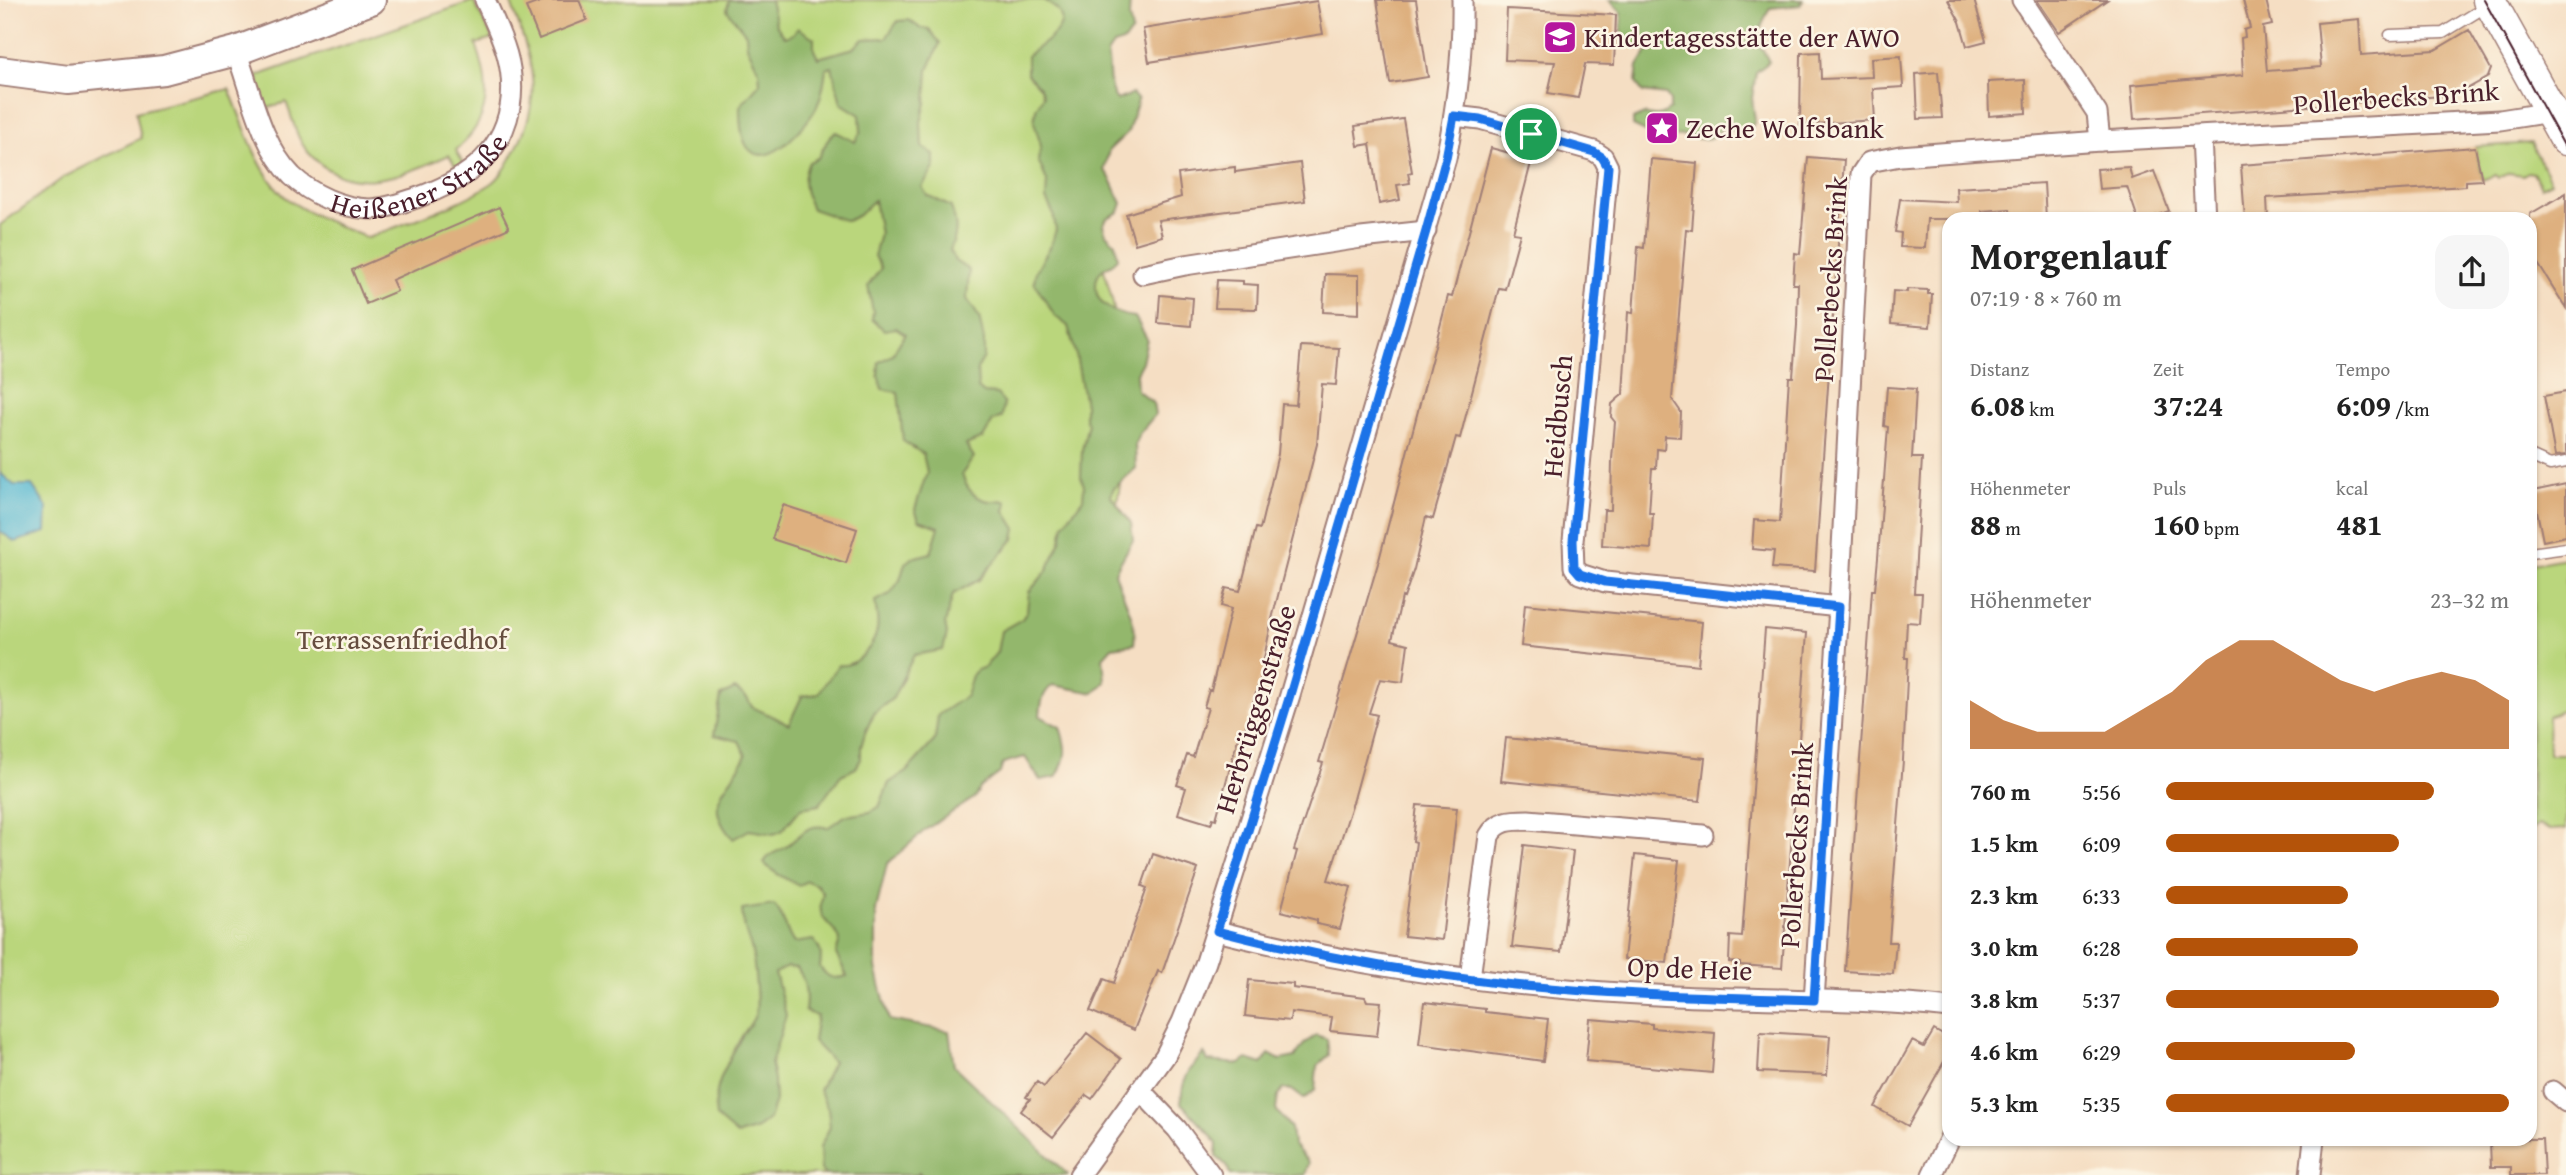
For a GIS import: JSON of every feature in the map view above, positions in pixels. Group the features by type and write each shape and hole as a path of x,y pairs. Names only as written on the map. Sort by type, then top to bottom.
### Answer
{"main road":[{"path":"2490,2 2566,139"}],"street":[{"path":"0,71 84,80 164,70 236,51 372,0"},
{"name":"Heißener Straße","path":"236,51 263,128 279,160 293,177 326,199 345,205 373,209 395,205 463,177 490,153 502,132 510,107 509,58 485,0"},
{"name":"Herbrüggenstraße","path":"1079,1175 1165,1056 1182,1022 1217,931 1283,719 1446,158 1463,46 1462,0"},
{"path":"2022,0 2097,113 2100,141"},
{"name":"Pollerbecks Brink","path":"1814,1000 1839,607 1860,185 1864,169 1870,162 1900,156 2100,141 2500,120 2551,112"},
{"name":"Heidbusch","path":"1454,116 1480,119 1594,152 1602,157 1608,167 1573,541 1574,567 1580,574 1605,582 1839,607"},
{"path":"2201,136 2205,212"},
{"path":"1143,274 1361,237 1426,231"},
{"path":"1470,978 1489,836 1494,827 1512,820 1528,820 1703,835"},
{"name":"Op de Heie","path":"1217,931 1385,967 1470,978 1603,992 1942,1008"},
{"path":"1140,1090 1177,1129 1211,1175"},
{"path":"1932,1175 1946,1146"},
{"path":"2310,1175 2313,1146"}],"lane":[{"path":"2389,35 2442,33 2490,2"},
{"path":"2537,459 2550,465 2566,462"},
{"path":"2537,552 2566,548"}],"green space":[{"name":"Terrassenfriedhof","path":"510,0 1105,0 1088,211 1112,299 1126,372 1122,471 1102,605 978,725 841,870 926,1175 0,1175 0,225 64,177 141,138 136,112 229,89 264,171 282,194 311,213 368,238 447,207 477,193 502,173 516,149 531,109 533,91 529,57"},
{"path":"729,0 770,0 776,25 785,37 798,28 814,38 814,50 818,58 854,48 863,39 886,38 898,21 909,20 920,28 929,29 940,43 928,70 926,103 921,122 922,147 934,154 934,168 922,187 927,195 951,207 956,229 950,250 955,261 969,270 967,299 979,317 984,340 984,357 977,369 978,388 984,393 997,394 1004,403 1002,417 993,421 983,438 966,445 974,457 962,474 968,488 975,495 984,500 1007,502 1005,511 1016,529 1014,539 979,580 953,594 945,624 947,634 943,650 914,655 893,698 874,713 865,733 861,759 856,768 841,775 819,805 801,808 782,831 774,834 749,830 733,839 723,826 718,814 718,804 746,755 739,741 714,735 721,696 735,689 747,698 752,707 789,724 802,696 818,694 838,665 857,660 868,649 878,627 875,601 890,594 900,580 905,563 912,558 931,553 939,527 919,520 915,509 927,472 923,454 903,441 898,392 882,389 878,375 879,362 892,355 905,334 896,328 884,330 872,319 868,286 881,268 874,256 880,234 874,200 859,215 847,221 812,209 805,191 804,180 809,162 818,158 830,136 836,132 855,142 861,131 860,115 841,103 832,67 826,69 822,92 813,114 787,143 766,154 756,154 748,148 742,133 740,106 760,83 759,71 747,46 746,34 727,10"},
{"path":"1044,0 1130,0 1132,31 1123,42 1113,45 1107,54 1110,84 1117,100 1132,94 1138,100 1128,132 1109,150 1104,170 1122,203 1119,212 1107,218 1103,225 1106,234 1115,243 1118,258 1100,272 1096,286 1103,304 1115,312 1135,317 1147,339 1142,362 1136,373 1137,390 1153,403 1155,415 1139,434 1135,444 1136,468 1113,489 1111,496 1131,523 1133,540 1115,572 1134,626 1134,644 1112,647 1103,657 1105,682 1094,693 1053,685 1044,695 1040,716 1060,727 1065,747 1063,764 1056,777 1040,780 1025,757 1003,763 1000,773 981,787 974,798 925,830 887,864 876,910 876,968 889,1020 949,1031 954,1066 1068,1175 921,1175 919,1172 917,1175 825,1175 821,1170 820,1147 830,1127 828,1109 819,1090 833,1062 813,1041 817,1016 805,1011 805,988 797,968 787,967 775,973 786,1015 771,1064 775,1101 769,1119 755,1130 737,1135 716,1117 716,1095 722,1075 756,1012 753,960 742,910 774,905 794,943 813,940 816,943 820,952 820,967 825,974 835,978 847,976 836,954 840,940 822,916 823,894 817,885 807,881 799,885 780,876 764,863 809,828 827,828 845,816 870,812 879,807 889,783 906,772 935,740 938,715 966,696 972,675 985,667 997,652 1001,631 1022,619 1027,611 1029,592 1046,572 1061,541 1064,524 1083,499 1082,450 1088,423 1085,419 1076,355 1068,326 1055,316 1034,282 1036,271 1056,230 1053,213 1046,199 1047,181 1038,160 1041,146 1034,122 1036,109 1043,96 1040,88 1027,74 1027,56 1052,36 1061,24 1057,10"},
{"path":"1609,0 1803,0 1800,5 1770,8 1763,22 1758,46 1769,62 1756,72 1752,98 1755,121 1749,131 1739,132 1723,128 1711,138 1700,139 1682,135 1662,140 1633,126 1633,119 1644,114 1657,116 1670,109 1670,101 1666,95 1643,92 1636,83 1638,66 1651,45 1631,46 1627,42 1622,31 1622,13"},
{"path":"473,1 493,39 476,44 484,74 485,101 476,126 456,150 464,166 458,170 449,155 394,176 358,179 340,175 324,166 304,147 286,102 266,109 257,76"},
{"path":"2531,143 2551,182 2541,187 2533,173 2528,172 2523,175 2510,173 2498,178 2496,175 2482,180 2475,147"},
{"path":"2566,558 2566,708 2548,716 2549,754 2566,754 2566,829 2550,830 2537,826 2537,563"},
{"path":"1316,1035 1327,1039 1329,1055 1317,1066 1315,1090 1304,1099 1292,1090 1283,1089 1278,1096 1276,1110 1291,1128 1293,1144 1309,1163 1305,1175 1230,1175 1227,1166 1216,1156 1217,1144 1181,1103 1184,1081 1190,1070 1204,1053 1208,1061 1240,1064 1247,1059 1262,1064 1269,1054 1280,1060 1295,1057 1304,1044"}],"water":[{"path":"0,473 14,485 32,485 47,507 46,532 15,542 0,531"}],"building":[{"path":"545,0 579,0 587,20 539,39 526,7"},
{"path":"1377,0 1416,0 1428,77 1390,83"},
{"path":"1948,0 1974,0 1986,41 1967,46 1960,22"},
{"path":"2037,0 2107,0 2059,32"},
{"path":"2243,0 2266,0 2272,25 2263,27 2267,71 2321,67 2317,23 2359,19 2361,55 2435,50 2469,30 2491,69 2488,77 2456,95 2134,119 2131,85 2243,75 2241,38 2245,37 2244,30 2250,28"},
{"path":"1317,1 1323,34 1149,62 1143,29"},
{"name":"Kindertagesstätte der AWO","path":"1507,9 1616,15 1614,65 1585,64 1578,98 1548,93 1555,62 1505,60"},
{"path":"1820,52 1821,79 1872,77 1871,58 1901,56 1903,87 1873,89 1875,120 1800,125 1801,53"},
{"path":"1938,72 1942,118 1918,119 1916,74"},
{"path":"2025,80 2026,113 1989,116 1988,82"},
{"path":"1403,119 1412,172 1408,173 1410,183 1397,185 1400,200 1379,204 1370,144 1358,146 1355,126"},
{"path":"2475,147 2482,180 2466,181 2466,186 2267,198 2268,212 2244,212 2241,165"},
{"path":"1491,148 1532,159 1513,233 1520,234 1505,289 1499,288 1460,438 1456,437 1433,519 1426,517 1414,569 1404,598 1402,597 1392,640 1408,644 1403,682 1380,679 1369,713 1377,715 1328,880 1351,887 1340,929 1281,911 1297,851 1294,850 1323,763 1319,762 1379,560 1448,296 1452,297"},
{"path":"1808,157 1844,160 1815,571 1772,568 1774,551 1752,549 1754,520 1780,522 1789,377 1793,377 1797,325 1798,284 1793,284 1795,253 1800,254"},
{"path":"1651,159 1697,163 1692,230 1686,229 1672,399 1681,412 1680,437 1665,436 1664,450 1657,449 1656,468 1652,468 1649,513 1653,513 1651,549 1602,545 1604,510 1611,510 1615,422 1611,417 1612,404 1623,394 1628,312 1633,313 1638,247 1644,248"},
{"path":"1300,163 1305,201 1158,220 1162,236 1135,244 1126,214 1181,197 1178,174 1235,167 1235,172"},
{"path":"2129,167 2132,179 2154,171 2169,211 2136,212 2127,187 2099,189 2097,169"},
{"path":"2044,183 2046,212 2010,212 2010,209 1942,212 1942,219 1927,219 1925,248 1900,247 1901,233 1895,232 1900,199 1957,202 1956,188"},
{"path":"2566,193 2566,308 2537,262 2537,212 2533,212"},
{"path":"499,207 509,228 392,280 397,291 366,304 352,270"},
{"path":"1325,274 1359,275 1359,314 1323,312"},
{"path":"1217,280 1243,281 1243,284 1258,285 1257,309 1215,308"},
{"path":"1907,289 1928,290 1928,294 1932,294 1930,327 1891,324 1893,291 1907,292"},
{"path":"1160,295 1193,298 1191,326 1158,323"},
{"path":"1301,346 1339,348 1336,385 1322,384 1317,444 1272,619 1265,663 1242,739 1238,738 1216,819 1213,818 1211,824 1178,814 1186,788 1177,785 1187,755 1193,757 1208,708 1204,707 1209,690 1211,691 1231,609 1221,606 1226,588 1240,591 1256,528 1260,529 1278,454 1282,404 1296,405"},
{"path":"1887,387 1916,389 1912,458 1922,458 1914,593 1922,593 1920,623 1907,622 1903,760 1889,942 1896,942 1893,974 1845,971 1872,590 1875,590 1888,427 1884,426"},
{"path":"2566,392 2566,455 2555,456 2544,396"},
{"path":"2566,484 2566,536 2543,541 2537,511 2537,490"},
{"path":"783,505 857,529 846,563 772,539"},
{"path":"1525,604 1702,622 1698,665 1521,646"},
{"path":"1765,629 1807,633 1782,968 1729,962 1730,936 1742,937"},
{"path":"1506,738 1705,758 1700,801 1501,781"},
{"path":"1417,805 1457,808 1442,940 1404,936 1416,842 1413,841"},
{"path":"1524,845 1573,851 1561,952 1512,947"},
{"path":"1153,854 1198,869 1162,973 1158,971 1134,1030 1090,1011 1104,979 1114,983 1147,888 1142,886"},
{"path":"1635,855 1679,860 1667,963 1624,959"},
{"path":"1249,980 1293,984 1293,988 1365,997 1367,1001 1381,1002 1377,1036 1330,1031 1332,1017 1291,1012 1290,1021 1245,1016"},
{"path":"1424,1002 1548,1019 1543,1061 1419,1044"},
{"path":"1590,1019 1715,1033 1712,1073 1586,1061"},
{"path":"1934,1030 1942,1034 1942,1065 1908,1126 1875,1107 1912,1041 1924,1047"},
{"path":"1760,1032 1830,1036 1827,1075 1758,1072"},
{"path":"1087,1033 1121,1059 1092,1099 1086,1095 1053,1137 1021,1111 1030,1099 1026,1097 1037,1082 1044,1087"},
{"path":"2537,1139 2542,1139 2544,1175 2511,1175 2511,1167 2491,1167 2490,1146 2537,1146"}],"tram line":[{"path":"2484,0 2566,149"}],"place":[{"name":"Kindertagesstätte der AWO","path":"1560,37"},
{"name":"Zeche Wolfsbank","path":"1662,128"}],"route":[{"path":"1454,116 1480,119 1531,134 1594,152 1602,157 1608,167 1573,541 1574,567 1580,574 1605,582 1839,607 1814,1000 1674,996 1504,984 1385,967 1217,931 1290,695 1426,231 1446,158 1454,116"}]}
